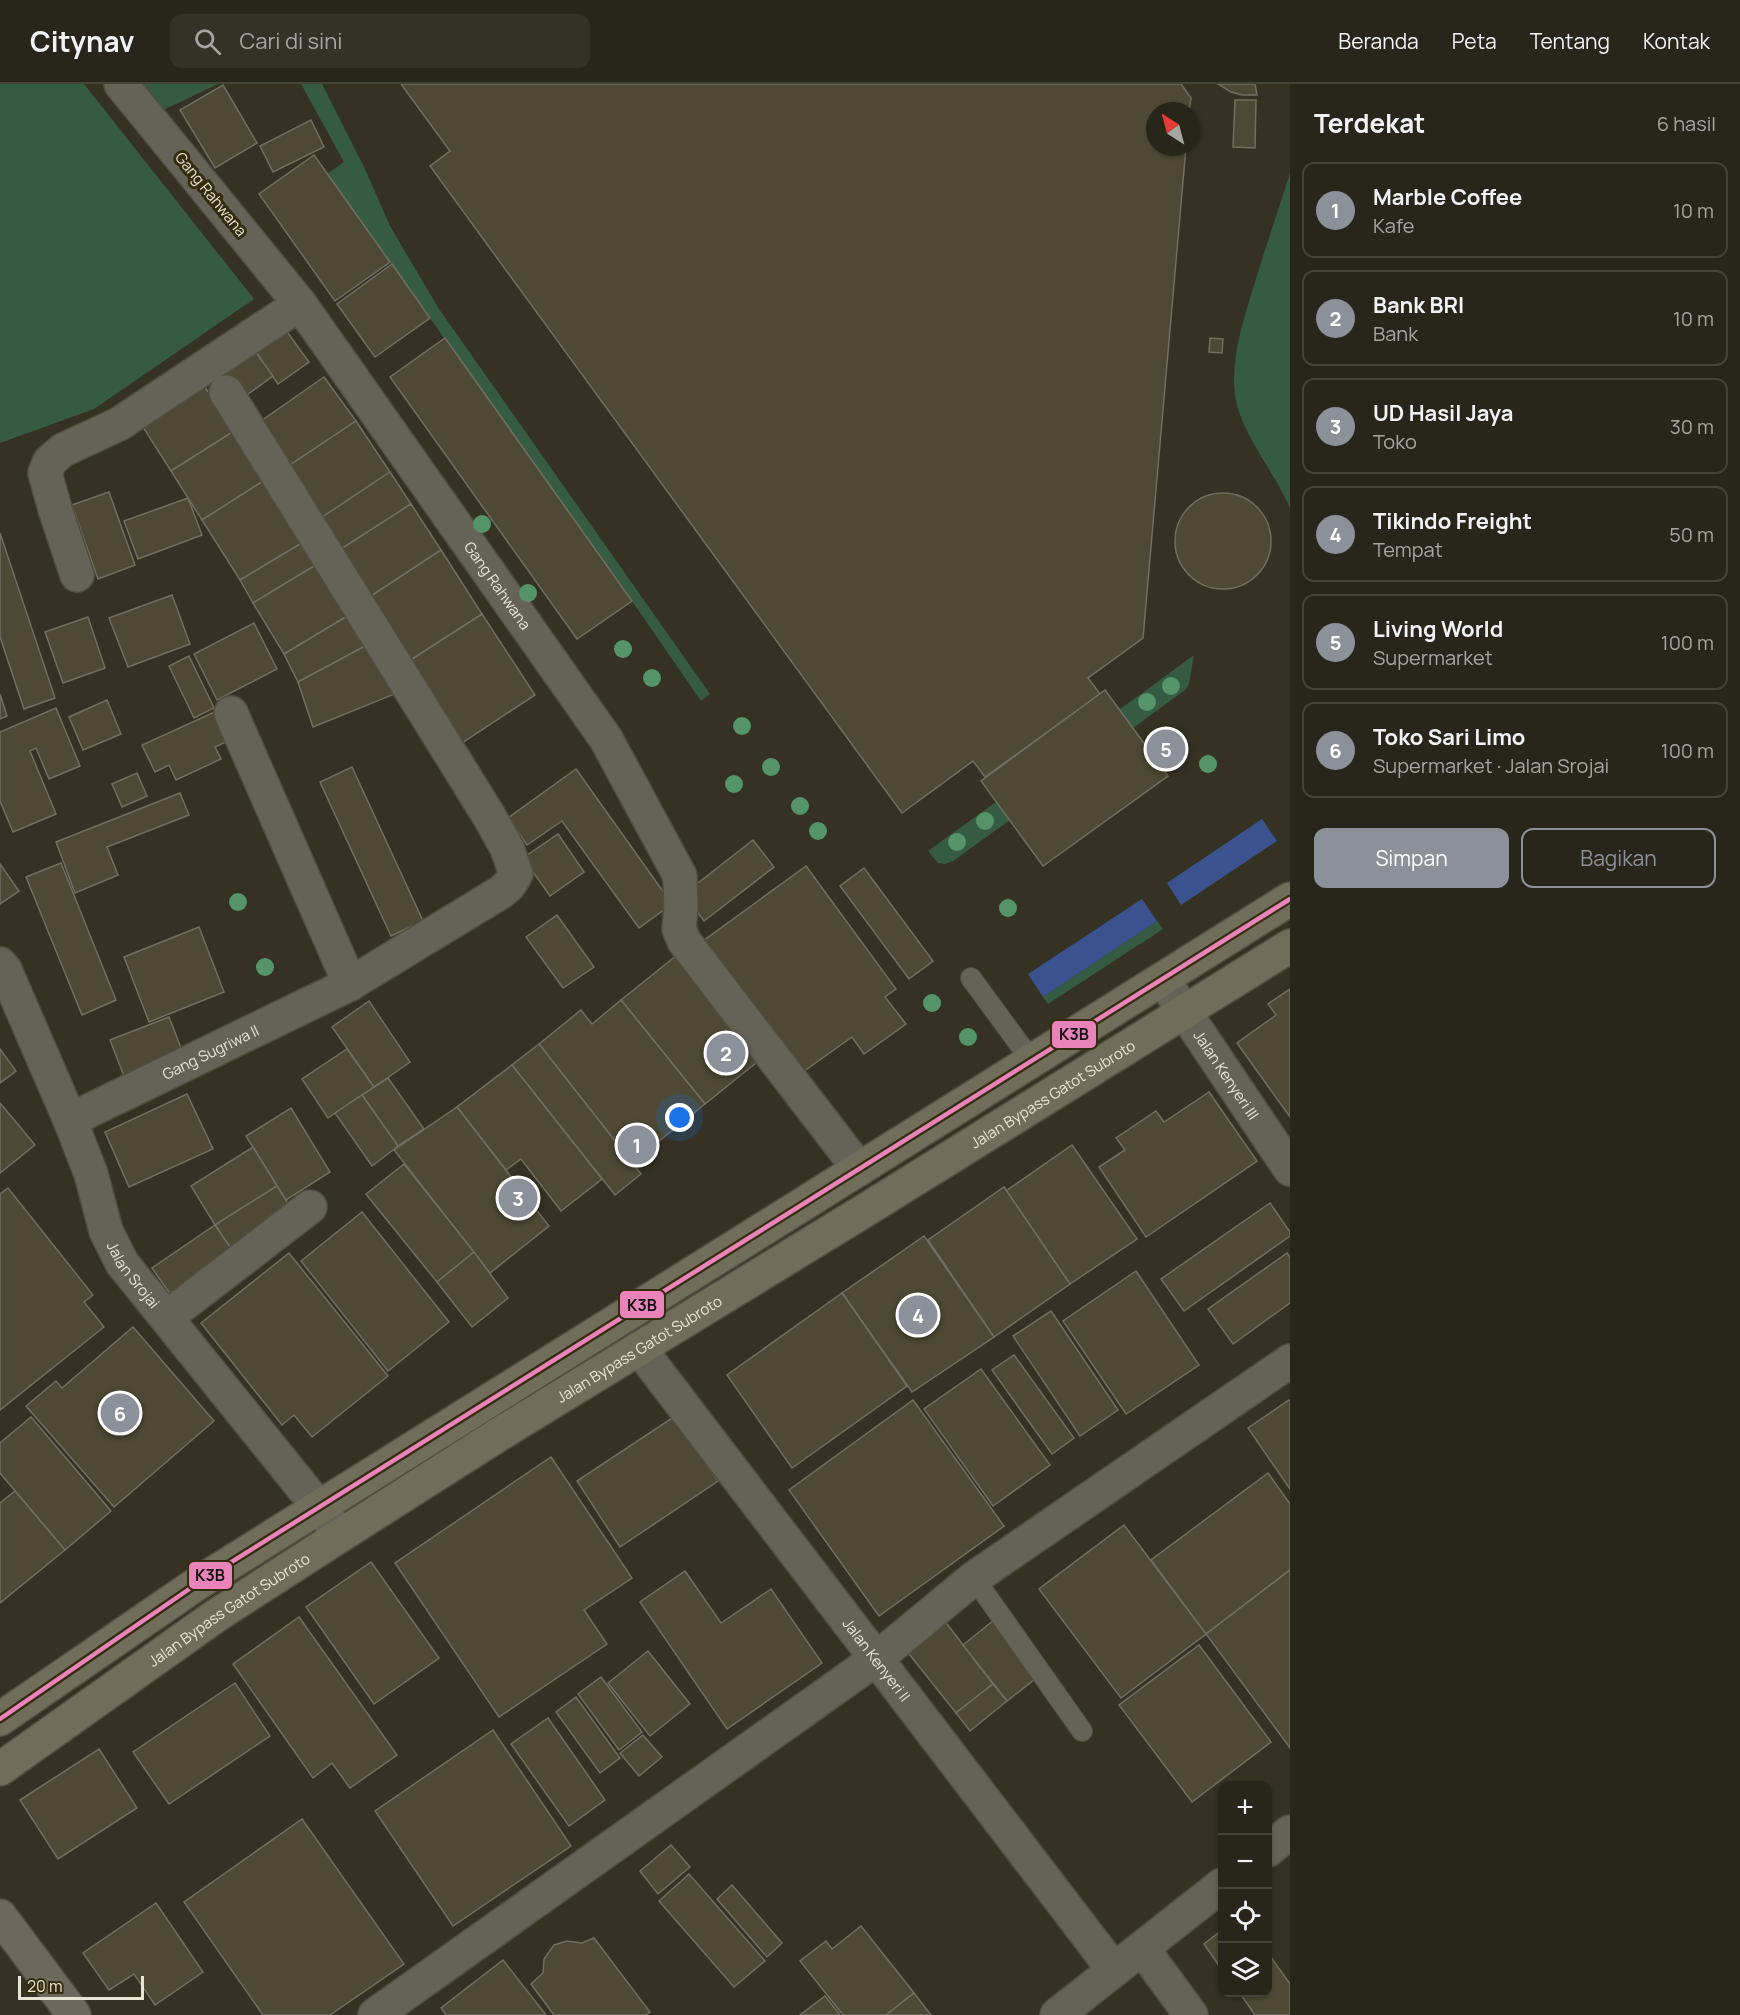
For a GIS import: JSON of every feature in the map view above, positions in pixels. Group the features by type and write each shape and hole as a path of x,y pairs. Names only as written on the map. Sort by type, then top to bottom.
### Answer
{"highway":[{"path":"0,1719 198,1583 1290,899"},
{"name":"Jalan Bypass Gatot Subroto","path":"0,1769 217,1615 341,1535 1290,946"}],"street":[{"name":"Gang Rahwana","path":"121,84 300,304 606,739 680,876 679,928 684,941 859,1169"},
{"path":"77,575 45,473 50,460 63,450 119,424 300,304"},
{"name":"Gang Sugriwa II","path":"70,1120 350,984 501,892 509,885 516,873 507,848 489,816 226,392"},
{"path":"231,713 350,984"},
{"name":"Jalan Srojai","path":"3,967 70,1120 91,1174 106,1231 122,1263 341,1535"},
{"name":"Jalan Kenyeri III","path":"1163,980 1290,1169"},
{"path":"167,1317 310,1207"},
{"name":"Jalan Kenyeri II","path":"639,1348 1114,1970"},
{"path":"375,2015 876,1659 974,1578 1290,1361"},
{"path":"1272,1847 1290,1832"},
{"path":"1057,2015 1218,1888"},
{"path":"0,1916 74,2015"},
{"path":"1142,1948 1191,2015"}],"lane":[{"path":"971,978 1031,1060"},
{"path":"974,1578 1082,1731"}],"green space":[{"path":"0,84 84,84 254,299 94,409 0,443"},
{"path":"132,84 218,84 157,113"},
{"path":"301,84 322,84 365,169 390,226 439,309 710,694 701,701 327,174 344,162"},
{"path":"1290,173 1290,508 1244,424 1235,395 1234,377 1243,321"},
{"path":"1194,655 1189,684 1185,690 1133,728 1119,710"},
{"path":"996,802 1010,820 953,861 945,864 938,863 928,851"},
{"path":"1157,921 1163,929 1048,1004 1043,997"}],"water":[{"path":"1262,819 1277,841 1181,905 1167,883"},
{"path":"1142,899 1157,921 1043,997 1028,974"}],"building":[{"path":"401,84 1181,84 1191,98 1190,102 1146,102 1146,156 1185,156 1143,638 1088,678 1100,694 985,777 973,761 902,813 430,166 450,151"},
{"path":"1218,84 1255,84 1257,95 1231,92"},
{"path":"223,85 257,143 215,168 180,110"},
{"path":"1235,100 1256,100 1255,148 1233,147"},
{"path":"311,120 324,147 273,172 260,146"},
{"path":"314,155 390,262 335,301 259,194"},
{"path":"392,264 430,318 375,357 337,304"},
{"path":"285,329 309,362 278,384 255,351"},
{"path":"445,338 632,601 577,639 390,377"},
{"path":"1210,338 1223,339 1222,353 1209,352"},
{"path":"255,351 273,376 244,397 226,373"},
{"path":"324,377 356,421 281,471 251,428"},
{"path":"203,384 234,431 171,471 141,424"},
{"path":"356,421 390,472 315,522 281,471"},
{"path":"234,431 265,480 202,520 171,471"},
{"path":"390,472 411,504 335,553 315,522"},
{"path":"265,480 305,541 240,580 202,520"},
{"path":"109,492 135,565 98,579 72,505"},
{"path":"1223,493 1241,497 1257,507 1267,523 1271,541 1267,559 1257,575 1241,585 1223,589 1205,585 1189,575 1179,559 1175,541 1179,523 1189,507 1205,497"},
{"path":"188,498 202,535 138,559 124,521"},
{"path":"411,504 441,550 365,600 335,553"},
{"path":"0,533 55,698 24,709 0,637"},
{"path":"305,541 319,563 253,603 240,580"},
{"path":"441,550 482,614 406,663 365,600"},
{"path":"319,563 349,615 284,654 253,603"},
{"path":"172,595 190,644 128,667 109,618"},
{"path":"482,614 535,695 459,745 406,663"},
{"path":"349,615 367,645 298,682 284,654"},
{"path":"88,617 105,668 63,683 45,632"},
{"path":"254,623 277,669 217,700 194,654"},
{"path":"367,645 397,693 313,727 298,682"},
{"path":"189,656 214,708 194,718 169,666"},
{"path":"1105,690 1168,776 1043,866 981,781"},
{"path":"0,694 7,716 0,719"},
{"path":"107,700 121,734 83,750 69,717"},
{"path":"56,708 80,766 49,779 36,748 30,751 56,814 13,832 0,801 0,732"},
{"path":"219,710 232,739 215,747 221,759 176,780 169,765 155,772 142,745"},
{"path":"352,767 423,921 391,936 320,782"},
{"path":"576,769 672,904 639,928 562,821 527,845 508,818"},
{"path":"137,773 147,796 122,807 112,784"},
{"path":"180,793 189,815 107,847 118,875 75,893 56,842"},
{"path":"558,834 584,872 550,896 523,858"},
{"path":"753,840 774,867 704,921 684,894"},
{"path":"61,863 116,1000 82,1015 26,877"},
{"path":"0,864 19,891 0,904"},
{"path":"806,866 896,989 885,997 906,1024 864,1054 852,1037 800,1074 703,941"},
{"path":"864,868 933,961 909,979 840,886"},
{"path":"557,915 594,967 563,988 526,937"},
{"path":"199,927 224,992 149,1022 124,957"},
{"path":"677,955 761,1059 705,1104 621,1000"},
{"path":"1290,989 1290,1117 1237,1043 1276,1015 1268,1004"},
{"path":"621,1000 705,1104 632,1163 539,1044 581,1010 592,1024"},
{"path":"369,1001 410,1062 374,1087 332,1027"},
{"path":"169,1017 183,1053 124,1076 110,1040"},
{"path":"539,1044 641,1174 615,1195 512,1065"},
{"path":"0,1049 16,1071 0,1083"},
{"path":"347,1049 374,1087 328,1118 302,1079"},
{"path":"512,1065 602,1179 561,1211 521,1159 506,1170 457,1107"},
{"path":"388,1078 424,1129 398,1146 362,1095"},
{"path":"1209,1092 1257,1161 1146,1237 1099,1167 1125,1150 1116,1138 1156,1111 1164,1122"},
{"path":"187,1094 213,1149 129,1187 105,1132"},
{"path":"362,1095 398,1146 372,1166 335,1113"},
{"path":"0,1103 35,1145 0,1173"},
{"path":"457,1107 549,1226 490,1273 394,1150"},
{"path":"291,1108 330,1172 286,1200 246,1136"},
{"path":"1072,1145 1137,1239 1070,1284 1006,1191"},
{"path":"253,1147 277,1186 215,1225 191,1186"},
{"path":"404,1164 474,1252 437,1282 366,1194"},
{"path":"277,1186 297,1217 236,1256 215,1225"},
{"path":"1004,1187 1070,1284 994,1337 928,1240"},
{"path":"8,1188 93,1295 84,1302 104,1327 0,1410 0,1194"},
{"path":"1270,1203 1290,1232 1290,1236 1184,1311 1161,1279"},
{"path":"362,1212 449,1322 388,1371 301,1261"},
{"path":"215,1225 236,1256 173,1298 152,1268"},
{"path":"924,1236 994,1337 912,1392 842,1293"},
{"path":"474,1252 508,1298 472,1327 437,1282"},
{"path":"289,1253 388,1376 312,1437 294,1415 282,1425 201,1323"},
{"path":"1287,1253 1290,1257 1290,1303 1233,1344 1208,1309"},
{"path":"1136,1271 1199,1365 1126,1414 1063,1321"},
{"path":"842,1293 907,1386 792,1468 727,1375"},
{"path":"1051,1311 1118,1410 1080,1436 1013,1336"},
{"path":"133,1327 214,1421 114,1507 26,1406 56,1381 62,1388"},
{"path":"1014,1355 1074,1438 1052,1454 992,1370"},
{"path":"981,1369 1050,1465 993,1506 924,1409"},
{"path":"913,1400 1004,1526 879,1616 789,1490"},
{"path":"1290,1401 1290,1489 1248,1428"},
{"path":"675,1416 718,1481 620,1547 577,1481"},
{"path":"31,1417 111,1511 65,1550 0,1473 0,1443"},
{"path":"551,1457 632,1578 584,1610 607,1644 499,1717 395,1563"},
{"path":"1268,1473 1290,1504 1290,1570 1206,1634 1151,1560"},
{"path":"15,1491 65,1550 0,1603 0,1503"},
{"path":"1124,1525 1206,1634 1121,1698 1039,1589"},
{"path":"371,1562 439,1658 374,1704 306,1607"},
{"path":"1290,1570 1290,1748 1206,1634"},
{"path":"685,1571 721,1623 771,1589 822,1663 727,1729 640,1602"},
{"path":"299,1617 397,1755 350,1788 332,1763 313,1778 233,1664"},
{"path":"944,1620 993,1684 956,1713 906,1650"},
{"path":"994,1620 1039,1676 1007,1701 963,1645"},
{"path":"1199,1645 1271,1742 1192,1802 1119,1705"},
{"path":"648,1651 690,1704 650,1736 608,1683"},
{"path":"601,1677 642,1732 619,1750 578,1694"},
{"path":"235,1683 270,1736 169,1804 133,1752"},
{"path":"993,1684 1007,1701 970,1731 956,1713"},
{"path":"576,1697 620,1758 600,1773 556,1712"},
{"path":"548,1718 605,1800 569,1826 511,1744"},
{"path":"493,1730 571,1846 453,1926 375,1811"},
{"path":"643,1735 662,1757 639,1776 620,1753"},
{"path":"99,1749 137,1808 58,1859 20,1800"},
{"path":"302,1819 404,1964 330,2015 263,2015 184,1902"},
{"path":"671,1845 690,1867 658,1894 640,1871"},
{"path":"689,1874 765,1961 734,1987 659,1901"},
{"path":"732,1885 782,1943 767,1957 717,1899"},
{"path":"156,1903 203,1972 155,2005 134,1974 109,1990 83,1953"},
{"path":"861,1926 914,1993 886,2015 843,2015 800,1961 826,1941 832,1949"},
{"path":"1218,1933 1218,1964 1204,1944"},
{"path":"594,1938 650,2012 646,2015 554,2015 531,1984 543,1973 544,1959 554,1945 567,1941 582,1943"},
{"path":"1272,1959 1290,1984 1290,2015 1255,2015 1242,1997 1272,1997"},
{"path":"503,1960 546,2015 446,2015 441,2008"},
{"path":"914,1993 931,2015 886,2015"},
{"path":"825,1996 840,2015 800,2015"}],"transit line":[{"name":"K3B","path":"0,1719 198,1583 1290,899"}],"place":[{"name":"Living World","path":"1166,749"},
{"name":"Bank BRI","path":"726,1053"},
{"name":"Marble Coffee","path":"637,1145"},
{"name":"UD Hasil Jaya","path":"518,1198"},
{"name":"Tikindo Freight","path":"918,1315"},
{"name":"Toko Sari Limo","path":"120,1413"}]}
